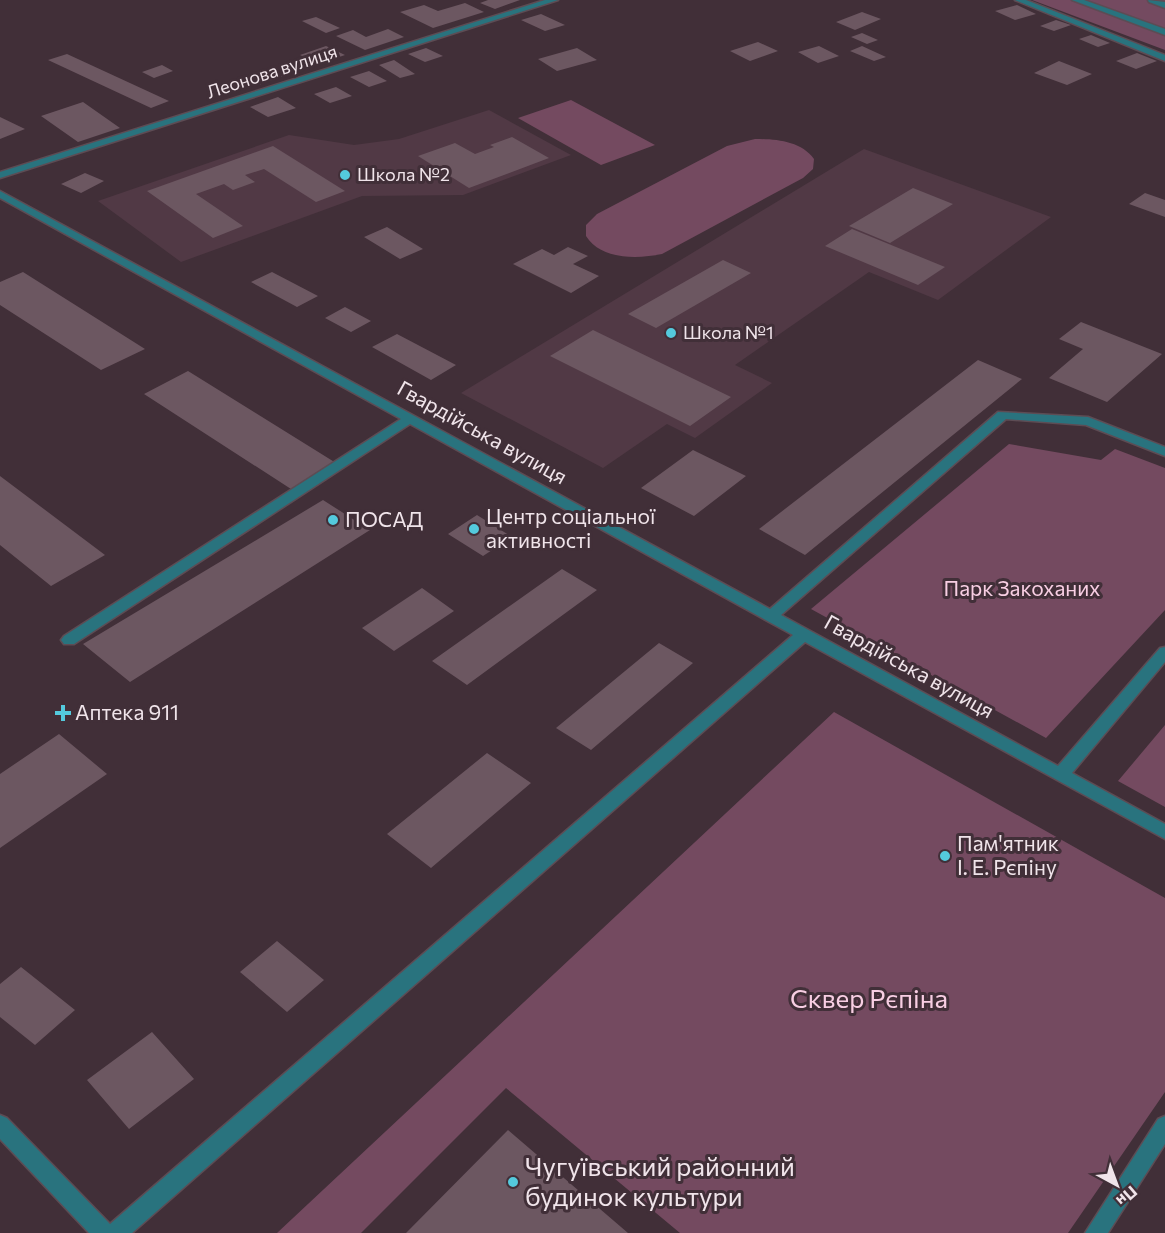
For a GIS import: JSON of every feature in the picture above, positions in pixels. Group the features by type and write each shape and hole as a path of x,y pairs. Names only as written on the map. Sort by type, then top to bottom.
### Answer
{"street":[{"name":"Леонова вулиця","path":"0,175 554,0"},
{"path":"1019,0 1165,58"},
{"path":"1076,0 1165,32"},
{"path":"1152,0 1165,5"},
{"name":"Гвардійська вулиця","path":"0,194 1165,832"},
{"path":"771,616 1003,415 1088,420 1165,452"},
{"path":"69,640 410,419"},
{"path":"116,1233 803,634"},
{"path":"1061,774 1165,652"},
{"path":"0,1125 104,1233"},
{"path":"1096,1233 1165,1126"}],"shaded area":[{"name":"Школа №2","path":"489,110 571,155 463,195 362,196 181,262 98,201 289,135 354,145 399,139"},
{"name":"Школа №1","path":"864,149 1051,217 938,300 869,272 735,365 772,383 695,438 667,424 603,468 461,393"}],"green space":[{"path":"1032,0 1165,0 1165,50"},
{"path":"571,100 655,145 601,165 518,118"},
{"path":"755,139 788,142 802,148 814,159 813,169 803,178 662,254 631,257 610,254 593,244 586,236 586,225 597,214 727,146"},
{"name":"Парк Закоханих","path":"1009,444 1101,460 1115,449 1165,468 1165,610 1046,738 811,609"},
{"name":"Сквер Рєпіна","path":"834,712 1165,898 1165,1092 1068,1233 680,1233 506,1088 361,1233 277,1233"},
{"path":"1165,725 1165,807 1118,781"}],"building":[{"path":"488,0 520,0 495,9 480,3"},
{"path":"465,3 484,12 433,28 400,12 424,5 438,11"},
{"path":"1017,5 1036,14 1015,20 995,11"},
{"path":"862,12 881,19 855,30 836,22"},
{"path":"541,14 565,25 545,31 521,20"},
{"path":"316,17 340,28 326,33 302,21"},
{"path":"1056,20 1071,25 1054,31 1040,26"},
{"path":"388,29 404,37 365,50 336,36 353,30 366,37"},
{"path":"862,33 878,40 867,44 851,37"},
{"path":"1091,35 1110,43 1098,47 1079,39"},
{"path":"758,42 778,51 750,61 730,51"},
{"path":"326,46 345,55 319,64 300,55"},
{"path":"819,46 839,56 818,63 798,52"},
{"path":"862,46 886,57 874,61 850,51"},
{"path":"426,48 443,56 425,62 408,54"},
{"path":"577,48 597,60 557,71 538,59"},
{"path":"1137,53 1157,61 1136,69 1116,61"},
{"path":"67,54 169,101 151,108 48,60"},
{"path":"394,60 415,74 400,78 379,65"},
{"path":"1059,61 1092,74 1067,85 1034,73"},
{"path":"162,65 173,71 154,78 142,72"},
{"path":"269,68 283,76 256,86 242,78"},
{"path":"369,71 387,81 369,87 350,77"},
{"path":"336,87 352,96 330,103 314,94"},
{"path":"278,97 296,108 268,117 250,107"},
{"path":"83,102 120,128 78,142 41,116"},
{"path":"0,117 25,129 0,139"},
{"path":"512,137 549,158 469,188 418,156 455,143 475,154 494,147 490,145"},
{"path":"273,146 345,191 316,202 264,169 245,175 255,182 233,190 224,184 196,194 243,226 213,238 147,191"},
{"path":"85,173 104,181 81,193 61,184"},
{"path":"913,188 953,204 890,243 849,226"},
{"path":"1145,193 1165,200 1165,217 1129,204"},
{"path":"387,227 423,249 400,259 364,237"},
{"path":"852,229 945,267 918,285 825,246"},
{"path":"568,247 588,256 573,264 599,276 571,293 513,264 542,249 554,255"},
{"path":"723,260 751,273 656,328 628,314"},
{"path":"23,272 145,349 101,370 0,305 0,282"},
{"path":"272,272 318,296 297,307 251,282"},
{"path":"345,307 371,321 351,332 325,318"},
{"path":"1081,322 1162,354 1107,402 1049,378 1083,349 1059,339"},
{"path":"593,330 731,397 690,426 550,356"},
{"path":"397,334 456,365 431,380 372,347"},
{"path":"978,360 1022,379 805,555 759,529"},
{"path":"188,371 336,463 291,489 144,394"},
{"path":"693,450 746,476 694,516 641,488"},
{"path":"0,476 105,555 51,586 0,545"},
{"path":"323,500 370,530 130,682 83,644"},
{"path":"477,515 512,537 483,556 448,534"},
{"path":"562,569 597,590 467,685 432,661"},
{"path":"422,588 454,611 394,651 362,628"},
{"path":"659,643 693,663 591,750 556,728"},
{"path":"59,734 107,774 0,848 0,774"},
{"path":"487,753 531,783 431,868 387,834"},
{"path":"277,941 324,980 287,1012 240,972"},
{"path":"21,967 75,1010 35,1045 0,1017 0,984"},
{"path":"152,1032 194,1079 129,1129 87,1080"},
{"name":"Чугуївський районний будинок культури","path":"508,1130 628,1233 406,1233"}],"place":[{"name":"Школа №2","path":"345,175"},
{"name":"Школа №1","path":"671,333"},
{"name":"ПОСАД","path":"333,520"},
{"name":"Центр соціальної активності","path":"474,529"},
{"name":"Аптека 911","path":"63,713"},
{"name":"Пам'ятник І. Е. Рєпіну","path":"945,856"},
{"name":"Чугуївський районний будинок культури","path":"513,1182"}]}
